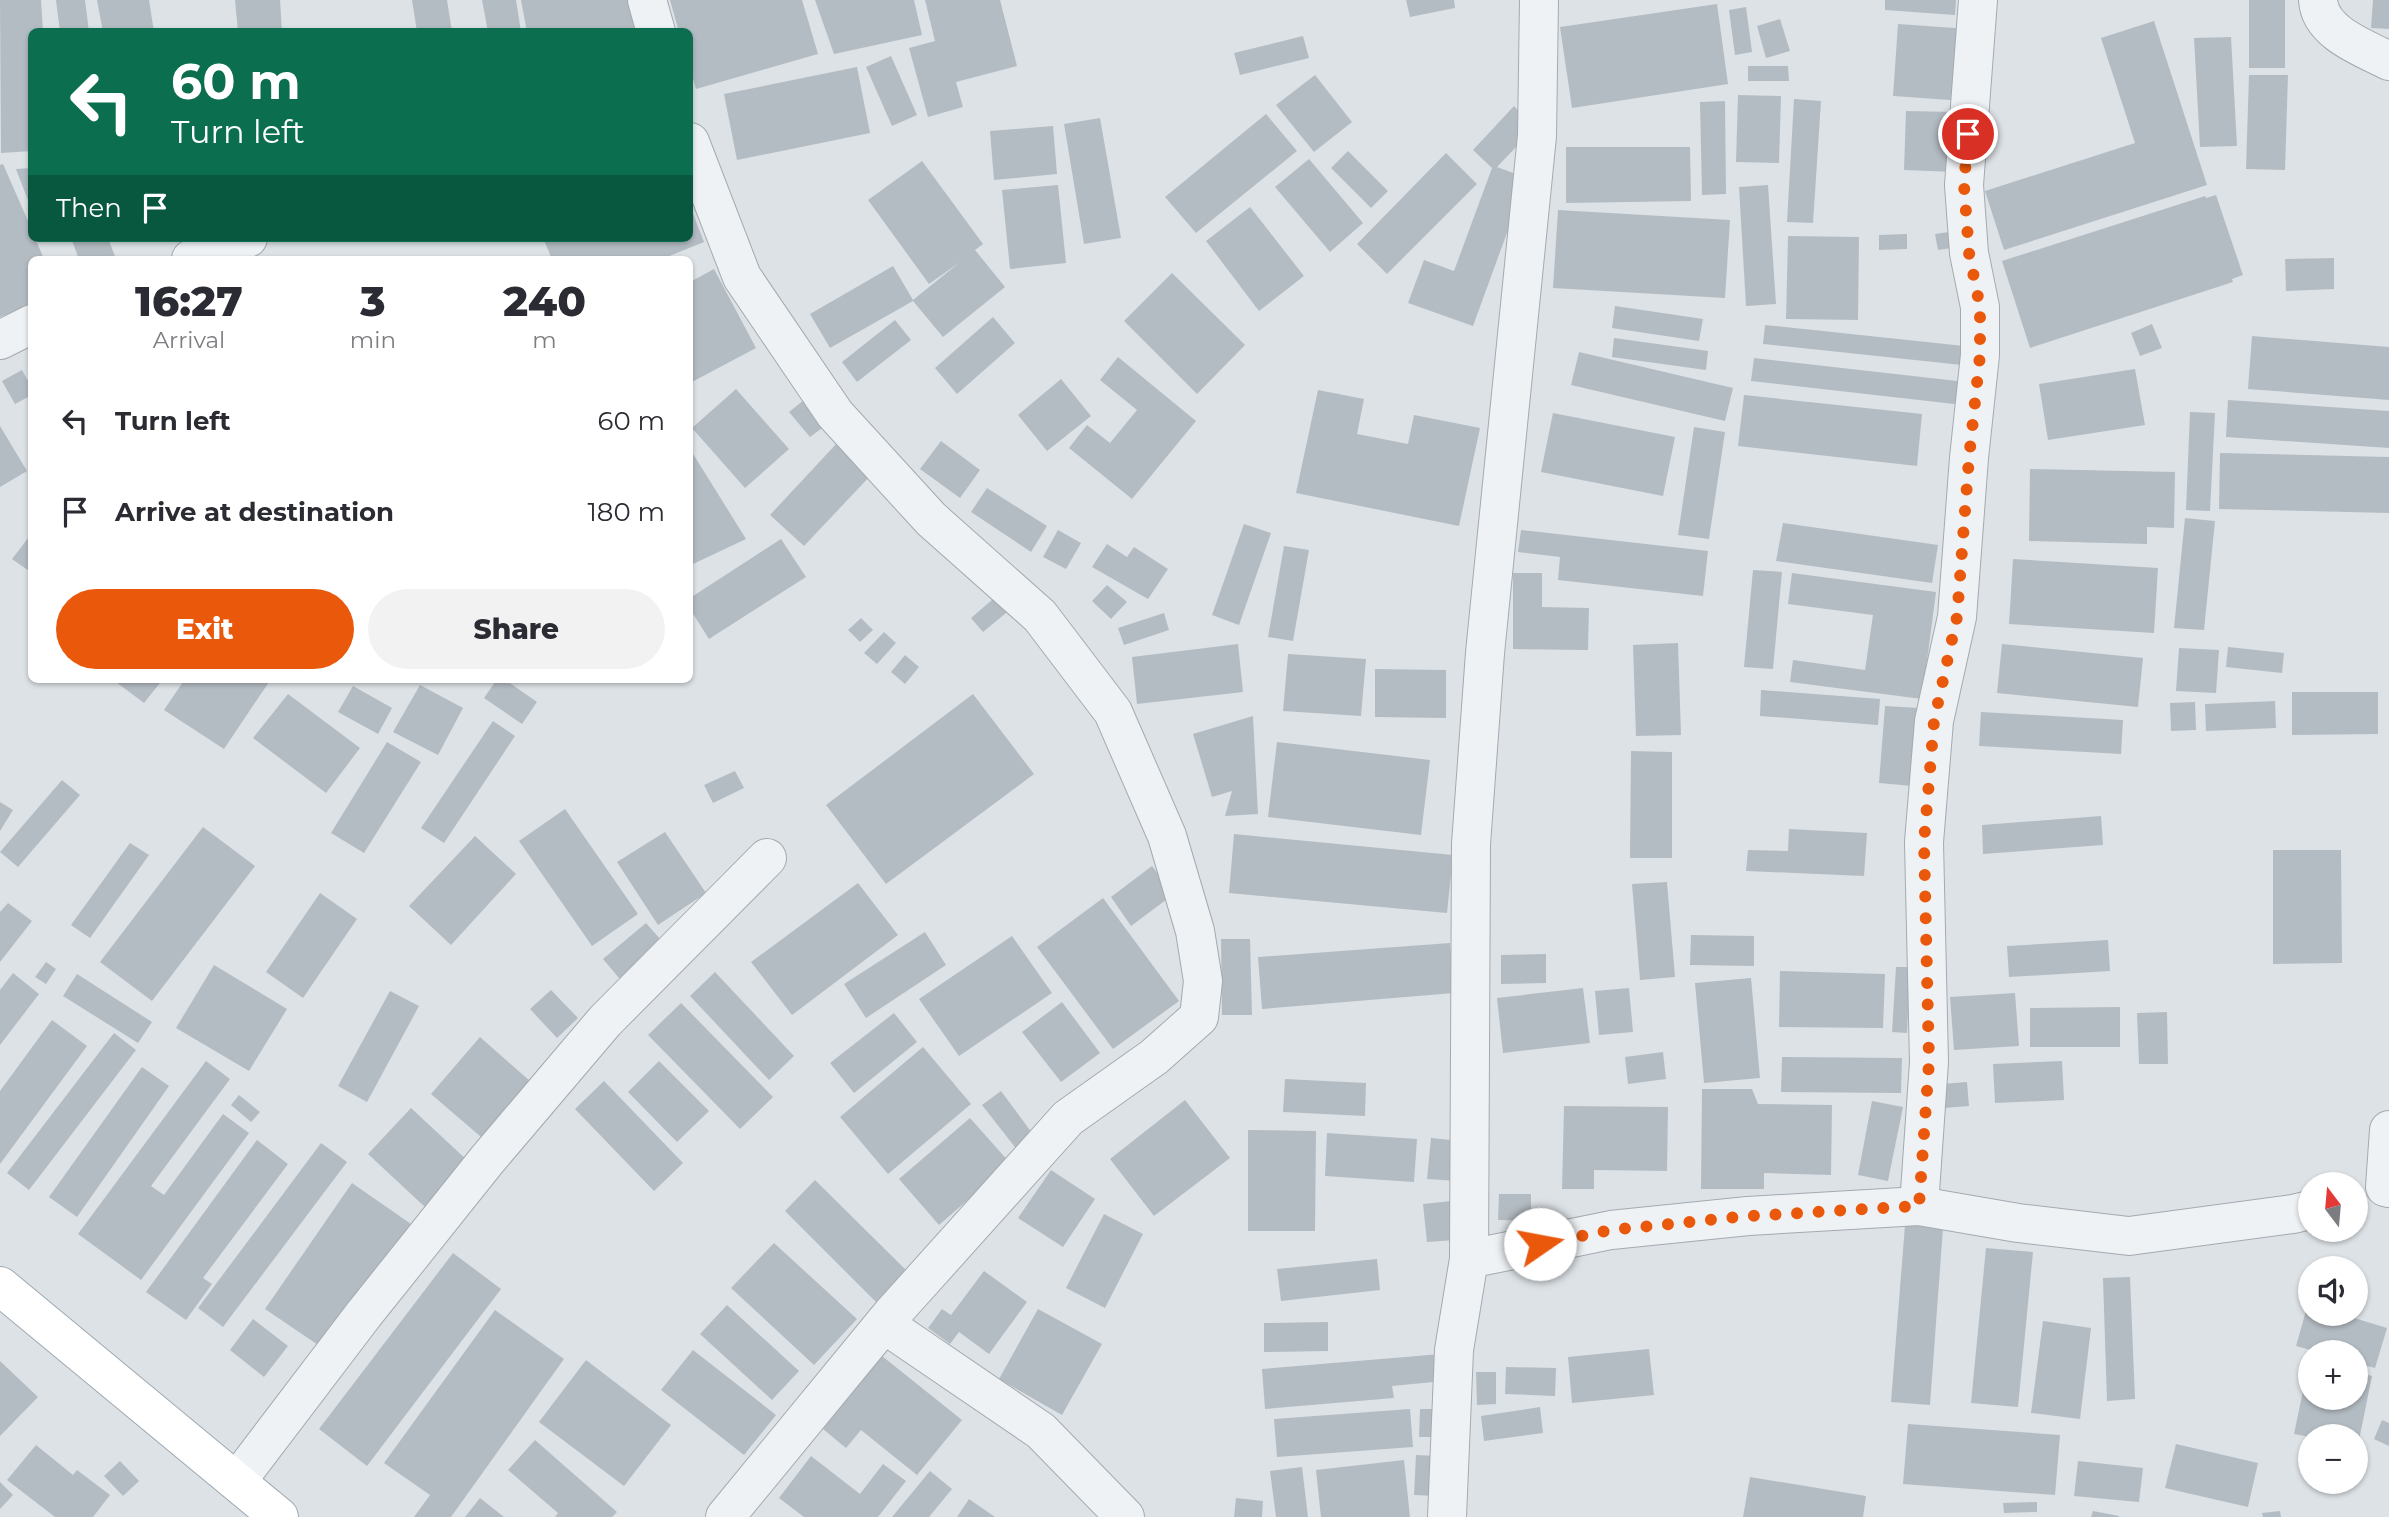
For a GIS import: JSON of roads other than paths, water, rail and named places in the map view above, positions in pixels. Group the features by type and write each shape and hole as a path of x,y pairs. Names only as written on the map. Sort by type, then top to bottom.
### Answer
{"main road":[{"path":"0,1286 279,1517"}],"street":[{"path":"648,0 655,28"},
{"path":"1447,1517 1454,1350 1469,1259 1471,844 1485,653 1537,136 1539,0"},
{"path":"1919,1206 1929,1062 1924,842 1934,721 1957,617 1980,355 1980,307 1969,253 1964,185 1978,0"},
{"path":"2318,0 2318,7 2332,30 2389,61"},
{"path":"693,150 742,277 835,414 931,519 1040,616 1113,712 1167,836 1195,931 1203,981 1199,1017 1154,1057 1068,1118 884,1324 726,1517"},
{"path":"199,256 237,242"},
{"path":"0,340 28,326"},
{"path":"237,1481 487,1160 605,1021 767,858"},
{"path":"2376,1191 2389,1130"},
{"path":"1469,1259 1611,1230 1748,1216 1919,1206 2018,1223 2129,1236 2298,1213"},
{"path":"884,1324 1041,1431 1125,1517"}]}
